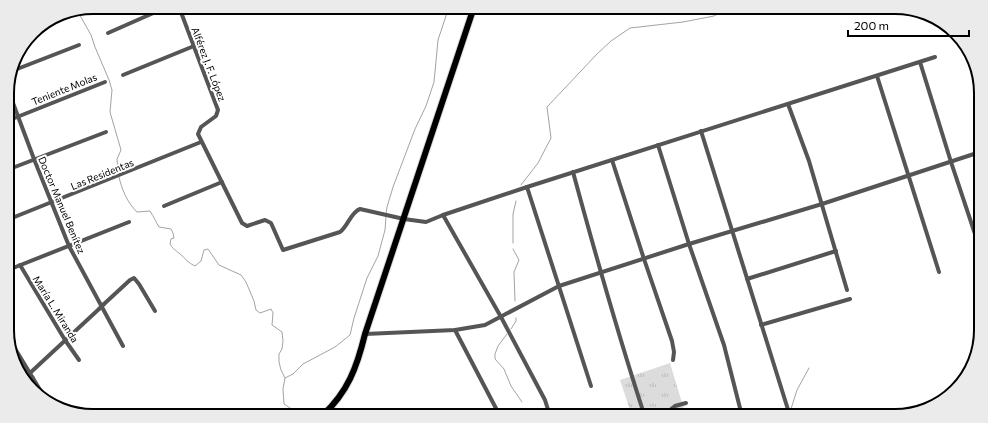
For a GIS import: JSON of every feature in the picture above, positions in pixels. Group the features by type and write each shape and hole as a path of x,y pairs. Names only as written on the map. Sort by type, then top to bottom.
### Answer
{"main road":[{"path":"329,409 337,400 352,377 358,361 472,14"}],"street":[{"path":"108,34 152,14"},
{"name":"Alférez J. F. López","path":"182,14 218,110 216,116 198,130 201,142"},
{"path":"18,69 79,45"},
{"path":"123,75 194,46"},
{"path":"201,142 242,223 247,226 266,220 271,223 283,250 340,232 344,229 356,210 360,209 404,219 426,222 526,187 935,57"},
{"path":"920,62 974,231"},
{"path":"877,76 939,272"},
{"name":"Teniente Molas","path":"14,118 105,82"},
{"path":"788,104 809,161 847,290"},
{"name":"Doctor Manuel Benítez","path":"14,105 69,246 123,346"},
{"path":"701,131 788,409"},
{"path":"14,167 106,132"},
{"name":"Las Residentas","path":"14,218 201,142"},
{"path":"658,145 689,244 724,345 740,409"},
{"path":"366,334 455,330 485,325 559,286 689,244 822,204 974,154"},
{"path":"612,160 672,341 674,352 673,360"},
{"path":"573,172 600,272 643,409"},
{"path":"164,206 222,182"},
{"path":"526,187 591,386"},
{"path":"443,215 501,317 545,400 548,409"},
{"path":"14,268 129,222"},
{"path":"747,279 836,251"},
{"name":"María L. Miranda","path":"20,265 65,340 79,360"},
{"path":"30,373 130,280 134,278 154,311"},
{"path":"761,325 850,299"},
{"path":"455,330 496,409"},
{"path":"18,354 39,387"},
{"path":"671,409 675,406 686,403"}],"green space":[{"path":"670,363 684,409 630,409 620,380"}],"waterway":[{"path":"386,214 393,187 415,129 426,106 434,82 438,40 447,14"},
{"path":"521,185 538,163 551,138 547,107 611,41 630,28 683,22 718,14"},
{"path":"80,16 91,35 112,90 110,112 121,150 117,159 118,174"},
{"path":"119,177 125,196 133,208 137,212 150,211 159,227 171,229 174,238 171,239 170,244 188,262 195,266 201,261 204,250 208,249 219,265 241,275 246,282 256,310 260,313 271,309 273,313 272,325 282,332 283,341 282,349 279,354 279,362 285,378 283,389 284,404 292,409"},
{"path":"513,243 513,214 516,201"},
{"path":"285,378 293,374 303,364 335,347 350,335 367,278 378,256 385,230 386,217"},
{"path":"513,249 519,260 514,272 515,301"},
{"path":"511,329 516,321 516,318"},
{"path":"507,334 498,346 495,359 504,369 511,386 522,402"},
{"path":"791,409 797,390 809,368"}]}
